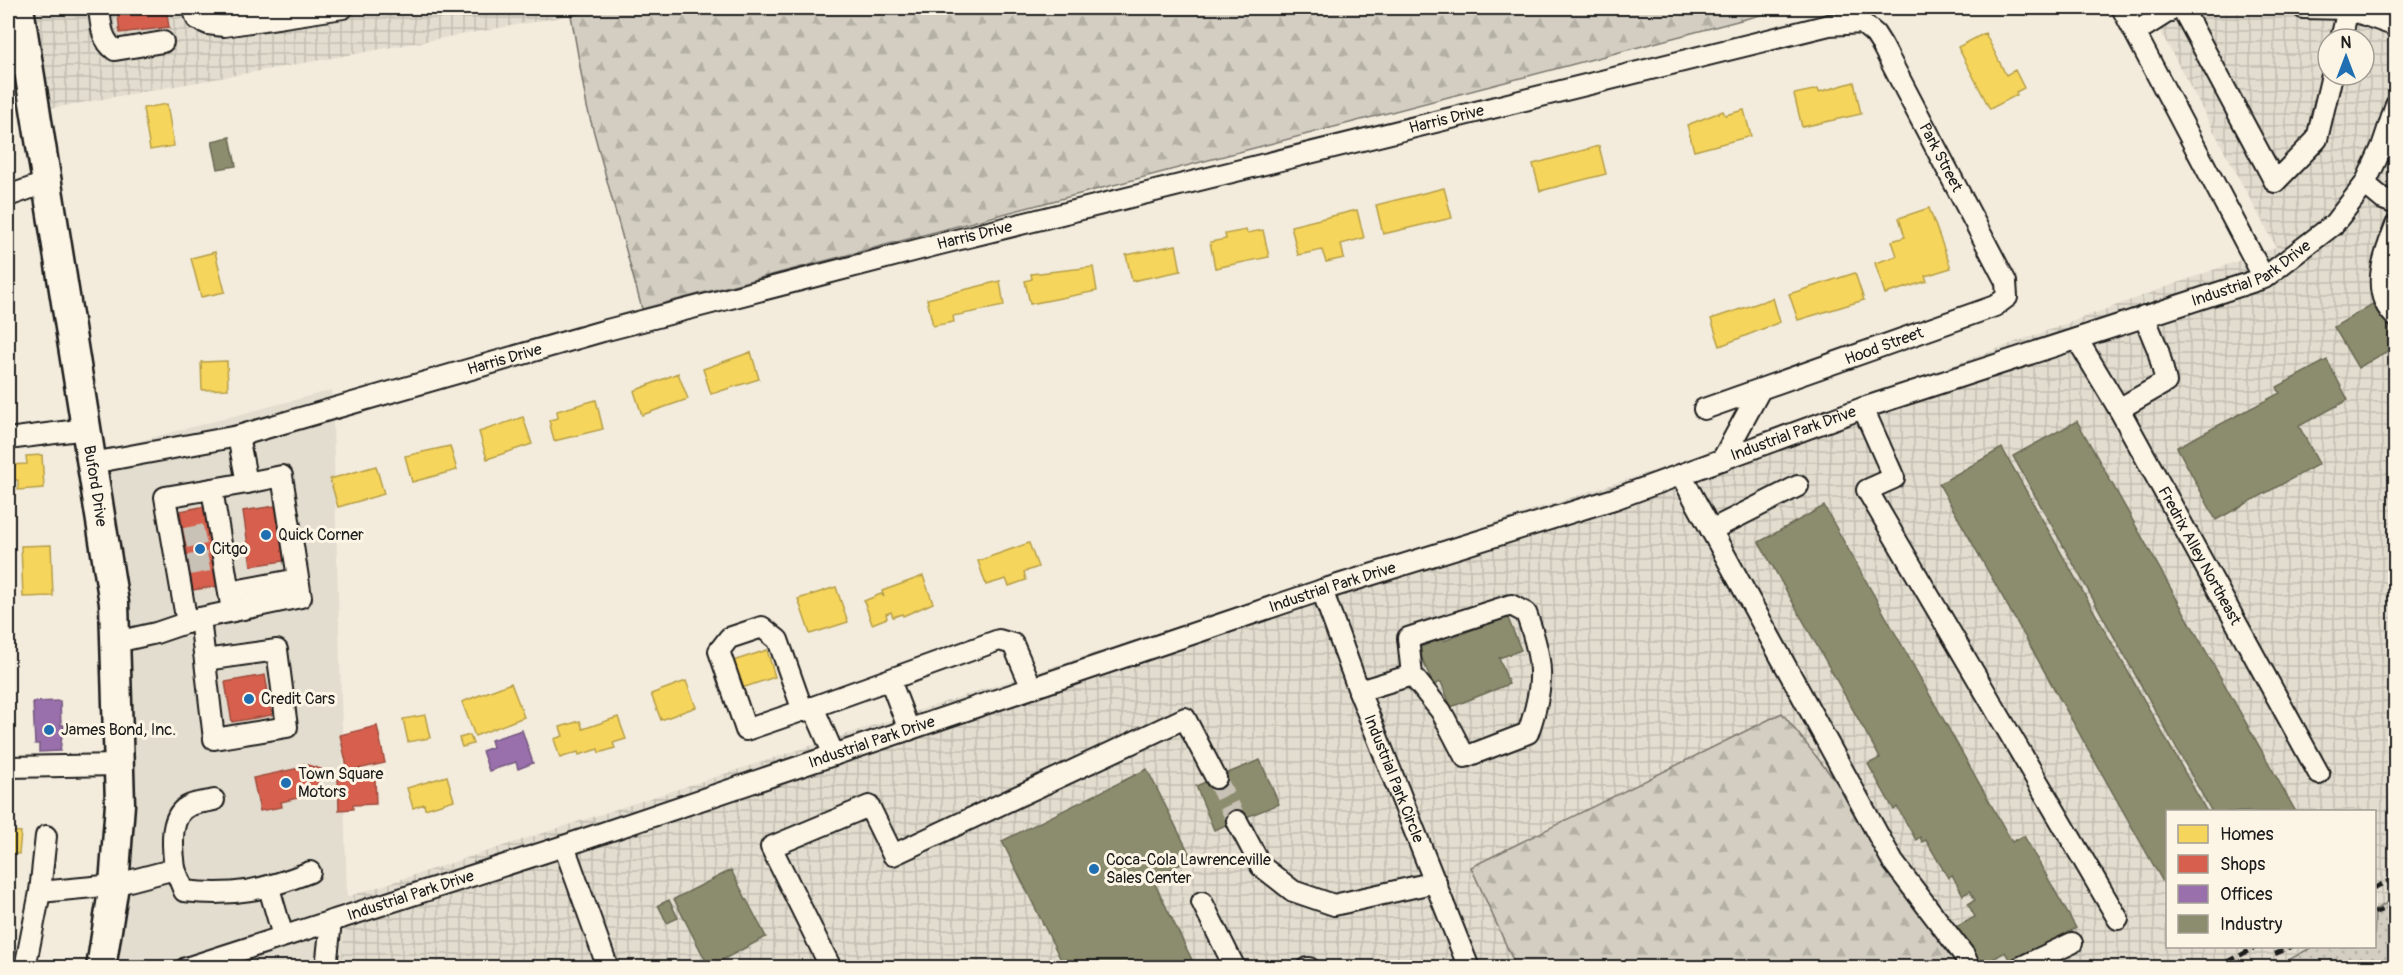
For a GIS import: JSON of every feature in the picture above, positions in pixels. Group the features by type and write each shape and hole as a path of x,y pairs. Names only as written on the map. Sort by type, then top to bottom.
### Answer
{"highway":[{"name":"Buford Drive","path":"19,8 17,62 48,182 109,562 116,642 120,804 114,885 101,968"}],"street":[{"path":"99,8 103,35 108,45 115,50 163,42"},
{"path":"193,8 197,19 208,24 224,26 343,8"},
{"path":"2122,8 2264,278"},
{"path":"2136,32 2174,8"},
{"path":"2182,8 2275,182 2317,139 2329,87"},
{"path":"2303,8 2348,9 2396,26"},
{"path":"2344,27 2348,9"},
{"name":"Park Street","path":"1862,23 1875,34 1882,45 2006,282 2007,297"},
{"name":"Harris Drive","path":"92,463 238,436 603,331 951,241 1829,25 1862,23"},
{"name":"Industrial Park Drive","path":"186,968 564,846 1322,590 1614,499 1863,408 2264,278 2333,225 2365,184 2382,147 2396,105"},
{"path":"8,196 48,182"},
{"path":"2365,184 2383,199 2396,204"},
{"path":"2396,225 2380,274 2382,297 2396,317"},
{"name":"Hood Street","path":"1704,409 1995,306 2007,297"},
{"path":"2119,409 2166,382 2158,350 2144,316"},
{"name":"Fredrix Alley Northeast","path":"2077,339 2119,409 2319,774"},
{"path":"1722,460 1760,390"},
{"path":"1863,408 1894,478 1867,490 2118,919"},
{"path":"8,439 86,429"},
{"path":"238,436 247,483"},
{"path":"1682,475 1893,862 1964,955 1970,968"},
{"path":"116,642 193,620 231,602 302,597 282,476 165,497 178,539 193,620 205,660 214,739 287,727 277,650 205,660"},
{"path":"1711,530 1798,486"},
{"path":"212,489 219,560 231,602"},
{"name":"Industrial Park Circle","path":"1322,590 1359,691 1437,882 1469,968"},
{"path":"1511,605 1526,613 1538,645 1541,675 1539,702 1528,733 1465,757 1441,711 1412,675 1408,638 1511,605"},
{"path":"834,755 808,709 777,640 762,627 729,638 719,651 746,730 808,709 890,680 999,640 1013,644 1032,688"},
{"path":"1359,691 1412,675"},
{"path":"890,680 909,730"},
{"path":"831,968 771,847 868,806 893,855 1185,718 1216,778"},
{"path":"8,767 119,765"},
{"path":"214,800 189,805 179,815 174,829 175,869 184,891 215,895 269,888 310,872"},
{"path":"1237,821 1262,866 1293,891 1334,905 1437,882"},
{"path":"25,968 39,892 46,836"},
{"path":"564,846 608,968"},
{"path":"39,892 114,885 175,869"},
{"path":"269,888 283,936"},
{"path":"1202,902 1235,968"},
{"path":"326,968 331,921"},
{"path":"2019,968 2072,943"}],"shaded area":[{"path":"8,8 611,8 36,111 8,58"},
{"path":"2148,8 2395,8 2395,898 2376,909 2376,810 2166,810 2166,948 2310,948 2276,967 1982,967 1782,713 1472,867 1516,967 341,968 347,897 1745,441 2276,247"},
{"path":"332,390 347,897 341,967 89,968 132,737 101,451"}],"green space":[{"path":"611,8 1787,8 642,309 587,107 571,15"},
{"path":"1782,713 1982,967 1516,967 1471,867"},
{"path":"2395,898 2395,967 2276,967 2310,948 2376,948 2376,909"}],"building: Homes":[{"path":"1985,33 2006,75 2015,70 2024,88 2016,92 2017,95 1990,109 1958,47"},
{"path":"1854,82 1861,114 1802,127 1794,94 1818,89 1819,92"},
{"path":"167,104 174,146 150,150 143,108"},
{"path":"1744,110 1751,136 1694,151 1687,125 1723,111 1725,115"},
{"path":"1599,146 1606,174 1540,191 1533,164"},
{"path":"1444,188 1452,218 1383,234 1376,205"},
{"path":"1929,208 1951,268 1925,276 1927,281 1885,294 1875,263 1897,256 1892,241 1905,237 1899,218"},
{"path":"1357,210 1364,238 1341,244 1344,258 1326,262 1322,250 1298,255 1291,226"},
{"path":"1246,230 1247,233 1263,230 1269,257 1215,268 1210,242 1226,239 1225,234"},
{"path":"1176,245 1181,271 1132,281 1126,255"},
{"path":"215,252 225,292 201,297 191,258"},
{"path":"1093,267 1097,291 1030,304 1025,281 1032,279 1031,274"},
{"path":"1855,273 1864,300 1798,320 1789,294"},
{"path":"1000,281 1004,306 953,316 954,322 933,326 927,299"},
{"path":"1773,298 1780,322 1720,346 1711,319"},
{"path":"751,352 759,379 711,394 703,369"},
{"path":"227,361 228,389 202,390 201,362"},
{"path":"678,373 688,399 642,415 634,391"},
{"path":"596,400 603,429 554,441 549,420 558,418 557,411"},
{"path":"523,417 532,444 487,459 479,432"},
{"path":"450,446 457,470 412,482 405,456"},
{"path":"42,455 44,488 18,490 18,480 10,480 9,465 27,464 26,456"},
{"path":"376,466 384,494 338,507 330,479"},
{"path":"1029,543 1038,567 1024,572 1026,580 1009,586 1006,579 986,585 978,561"},
{"path":"51,545 53,596 23,597 21,546"},
{"path":"923,576 933,603 903,616 902,614 893,617 891,612 886,614 887,618 872,624 864,601 881,594 884,597 882,591"},
{"path":"836,587 848,622 810,634 798,599"},
{"path":"767,650 775,677 742,688 733,661"},
{"path":"686,681 696,707 661,720 651,694"},
{"path":"511,683 524,717 475,736 462,702"},
{"path":"425,715 430,738 408,742 403,719"},
{"path":"618,717 626,739 613,743 615,748 599,753 598,749 579,755 578,752 560,758 554,739 563,736 560,727 580,721 583,729"},
{"path":"470,735 473,744 462,747 459,738"},
{"path":"447,776 454,800 425,809 424,804 413,808 407,788"},
{"path":"8,831 21,832 19,854 8,853"}],"building: Shops":[{"path":"117,8 166,8 169,27 120,33"},
{"name":"Quick Corner","path":"281,505 289,560 251,566 243,511"},
{"name":"Citgo","path":"206,506 219,586 193,590 180,511"},
{"name":"Credit Cars","path":"265,675 272,715 232,722 225,682"},
{"path":"377,726 385,763 348,771 340,735"},
{"name":"Town Square Motors","path":"304,764 321,769 316,792 303,788 302,797 281,802 282,807 260,811 253,778 304,767"},
{"path":"375,777 376,804 353,805 353,809 339,810 338,779"}],"building: Offices":[{"name":"James Bond, Inc.","path":"60,701 61,725 64,725 65,735 62,736 60,751 39,752 39,744 35,744 33,702"},
{"path":"522,730 533,763 518,769 516,762 489,771 482,751 493,747 491,740"}],"building: Industry":[{"path":"230,137 236,166 218,169 212,141"},
{"path":"2376,302 2396,336 2396,346 2358,368 2334,327"},
{"path":"2327,360 2348,400 2299,426 2319,464 2216,520 2177,447 2280,393 2277,387"},
{"path":"2077,421 2295,810 2211,810 2013,456"},
{"path":"2002,448 2206,810 2166,810 2166,887 1939,484"},
{"path":"1824,506 2012,842 2024,836 2076,928 2012,964 2005,952 1979,967 1956,927 1975,917 1968,904 1975,900 1970,891 1963,895 1952,875 1948,878 1926,840 1922,842 1920,837 1916,840 1897,807 1894,810 1868,764 1880,758 1759,542"},
{"path":"1507,616 1521,650 1499,658 1509,684 1451,707 1441,682 1433,685 1418,648 1443,638 1444,641"},
{"path":"1260,760 1279,804 1214,830 1196,786"},
{"name":"Coca-Cola Lawrenceville Sales Center","path":"1147,769 1192,859 1152,878 1196,968 1065,968 1002,841"},
{"path":"731,870 766,937 709,967 674,899"},
{"path":"669,900 678,918 667,923 658,905"}],"tunnel":[{"path":"185,538 210,533"},
{"path":"189,565 215,560"},
{"path":"1216,778 1237,821"}],"railway":[{"path":"2376,887 2396,877"},
{"path":"2376,912 2396,905"},
{"path":"2216,968 2254,948"},
{"path":"2275,954 2288,948"}],"place":[{"name":"Quick Corner","path":"266,535"},
{"name":"Citgo","path":"200,549"},
{"name":"Credit Cars","path":"249,699"},
{"name":"James Bond, Inc.","path":"49,730"},
{"name":"Town Square Motors","path":"286,783"},
{"name":"Coca-Cola Lawrenceville Sales Center","path":"1094,869"}]}
